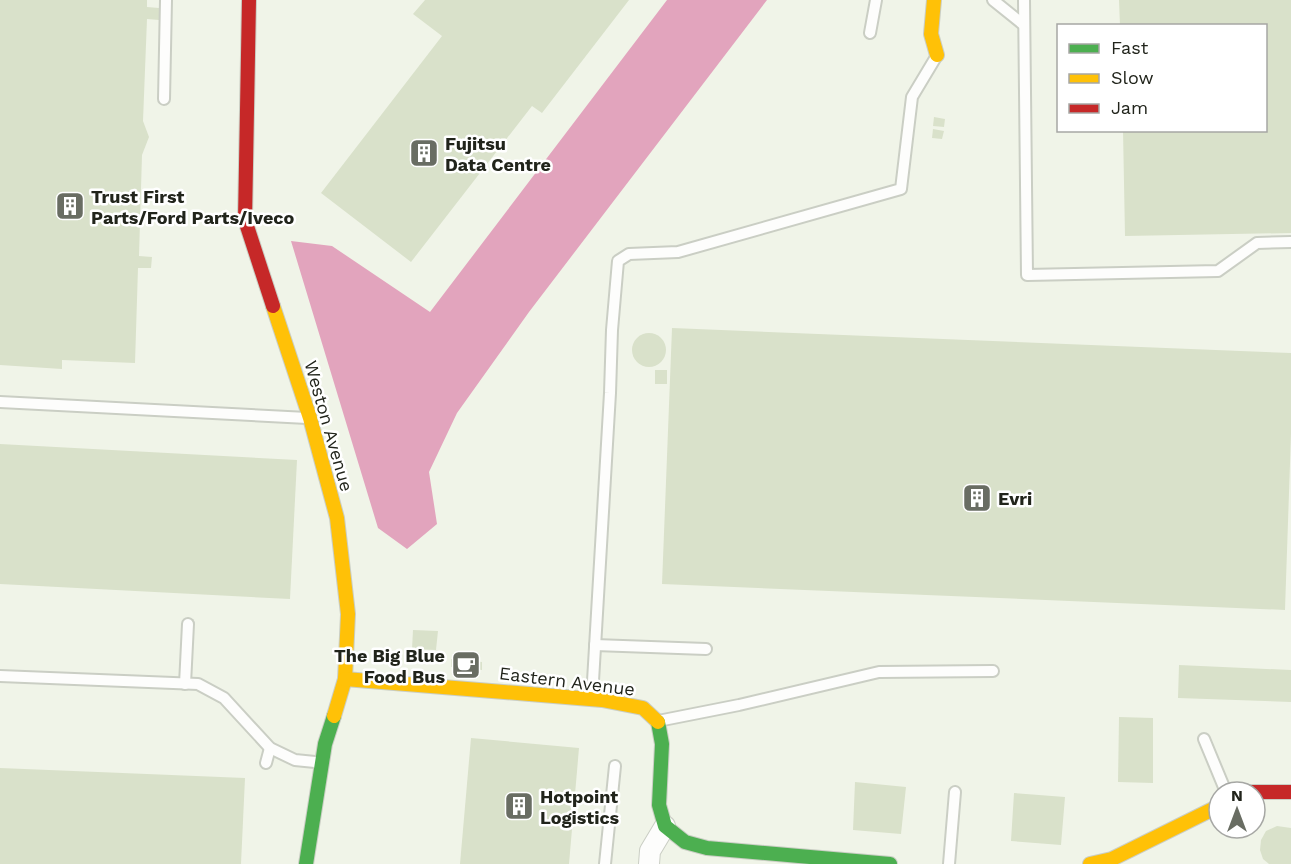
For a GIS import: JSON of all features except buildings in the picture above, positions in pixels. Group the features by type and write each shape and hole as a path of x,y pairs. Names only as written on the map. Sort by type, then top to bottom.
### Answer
{"street":[{"name":"Weston Avenue","path":"249,0 245,220 310,418 337,518 348,614 345,679 325,744 306,864"},
{"path":"934,0 931,34 937,56"},
{"name":"Eastern Avenue","path":"345,679 592,699 643,708 658,721"},
{"path":"658,721 662,744 660,806 665,826 685,843 707,848 890,864"},
{"path":"1267,792 1291,792"},
{"path":"1090,864 1112,859 1207,812"},
{"path":"649,864 650,851 665,826"}],"lane":[{"path":"164,99 166,0"},
{"path":"870,33 876,0"},
{"path":"993,0 1024,25"},
{"path":"1024,0 1027,275 1218,271 1257,243 1291,242"},
{"path":"592,699 612,330 618,261 629,254 678,252 901,189 912,96 937,56"},
{"path":"0,402 310,418"},
{"path":"185,684 188,624"},
{"path":"595,645 706,649"},
{"path":"658,721 739,705 879,672 993,671"},
{"path":"0,676 198,684 224,698 270,748 295,760 315,762 322,766"},
{"path":"1204,739 1221,780"},
{"path":"267,763 270,748"},
{"path":"605,864 615,766"},
{"path":"949,864 955,792"}],"shaded area":[{"path":"667,0 767,0 529,312 457,413 429,472 437,524 407,549 378,528 291,241 332,246 430,312"}],"traffic: fast":[{"path":"306,864 325,744 334,716"},
{"path":"658,722 662,744 659,805 665,826 685,842 707,848 890,864"}],"traffic: slow":[{"path":"934,0 931,34 937,55"},
{"path":"273,306 310,418 337,518 348,614 345,679 334,716"},
{"path":"345,679 602,700 643,708 658,722"},
{"path":"1090,864 1112,859 1207,812"}],"traffic: jam":[{"path":"249,0 245,220 273,306"},
{"path":"1267,792 1291,792"}],"place":[{"name":"Fujitsu Data Centre","path":"424,153"},
{"name":"Trust First Parts/Ford Parts/Iveco","path":"70,206"},
{"name":"Evri","path":"977,498"},
{"name":"The Big Blue Food Bus","path":"466,665"},
{"name":"Hotpoint Logistics","path":"519,806"}]}
